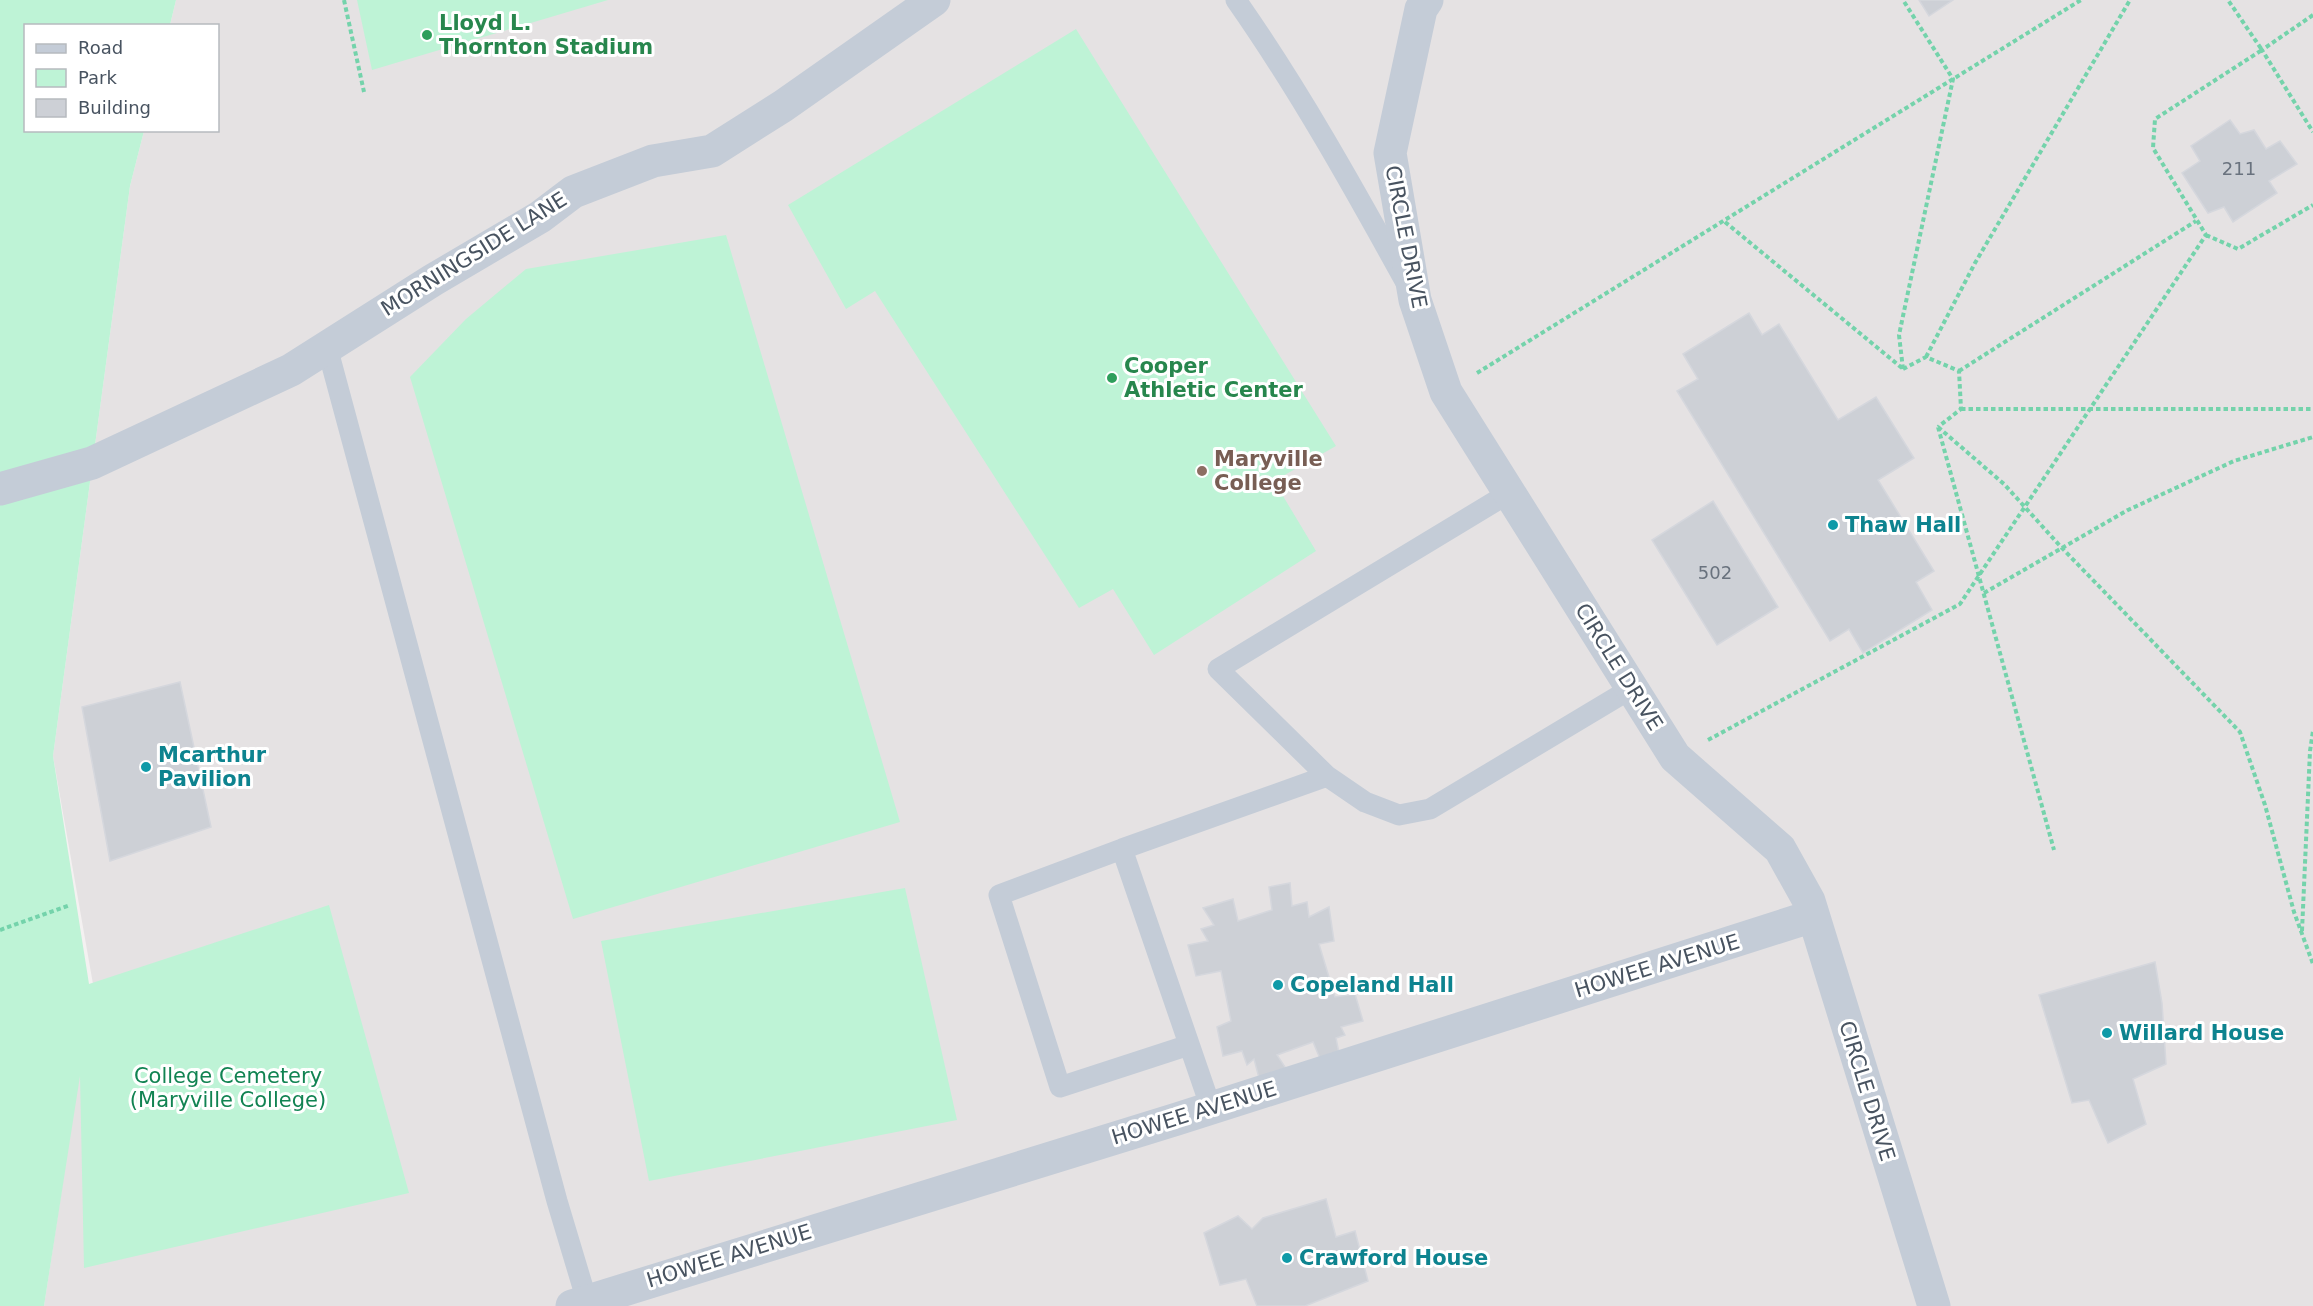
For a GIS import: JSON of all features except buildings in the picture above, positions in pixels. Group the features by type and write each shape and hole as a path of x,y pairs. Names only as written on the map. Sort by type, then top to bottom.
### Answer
{"street":[{"name":"MORNINGSIDE LANE","path":"0,489 92,463 291,370 423,286 540,217 573,192 653,161 712,151 783,106 934,0"},
{"name":"CIRCLE DRIVE","path":"1427,0 1421,9 1390,153 1415,300 1446,392 1676,757 1780,849 1809,901 1934,1306"},
{"name":"HOWEE AVENUE","path":"580,1304 1211,1108 1814,916"}],"lane":[{"path":"1236,0 1282,66 1342,165 1415,300"},
{"path":"327,347 554,1190 580,1304"},
{"path":"1509,493 1218,669 1327,776 1365,802 1399,814 1430,809 1632,688"},
{"path":"1189,1045 1060,1087 999,895 1327,776"},
{"path":"1122,849 1211,1108"}],"path":[{"path":"344,0 364,92"},
{"path":"1903,0 1953,79 1899,335 1903,369"},
{"path":"1446,392 1725,222 2080,0"},
{"path":"1903,369 1926,357 1992,233 2130,0"},
{"path":"2228,0 2313,132"},
{"path":"2313,15 2155,119 2153,148 2206,235 2238,249 2313,205"},
{"path":"1959,371 2196,221"},
{"path":"1725,222 1903,369"},
{"path":"1676,757 1960,604 2206,235"},
{"path":"1926,357 1959,371"},
{"path":"1959,371 1961,409"},
{"path":"1938,427 1961,409 2092,407 2313,409"},
{"path":"1938,427 2026,506 2061,548 2240,732 2265,805 2302,934 2313,964"},
{"path":"1938,427 2054,850"},
{"path":"1984,593 2128,510 2234,461 2313,437"},
{"path":"2302,934 2310,751 2313,731"},
{"path":"0,930 70,905"}],"shaded area":[{"name":"Maryville College","path":"176,0 2313,0 2313,1306 44,1306 93,984 53,756 130,186 144,132 219,132 219,24 170,24"}],"green space":[{"name":"College Cemetery (Maryville College)","path":"0,0 176,0 170,24 24,24 24,132 144,132 130,186 53,756 89,984 329,905 409,1193 84,1268 80,1076 44,1306 0,1306"},
{"name":"Lloyd L. Thornton Stadium","path":"357,0 608,0 372,70"},
{"name":"Cooper Athletic Center","path":"1076,29 1336,446 1274,481 1316,551 1154,655 1113,589 1079,608 875,291 846,309 788,205"},
{"path":"726,235 900,822 573,919 410,377 466,319 526,269"},
{"path":"905,888 957,1120 649,1181 601,941"}],"place":[{"name":"Lloyd L. Thornton Stadium","path":"427,35"},
{"name":"Cooper Athletic Center","path":"1112,378"},
{"name":"Maryville College","path":"1202,471"},
{"name":"Thaw Hall","path":"1833,525"},
{"name":"Mcarthur Pavilion","path":"146,767"},
{"name":"Copeland Hall","path":"1278,985"},
{"name":"Willard House","path":"2107,1033"},
{"name":"Crawford House","path":"1287,1258"}]}
